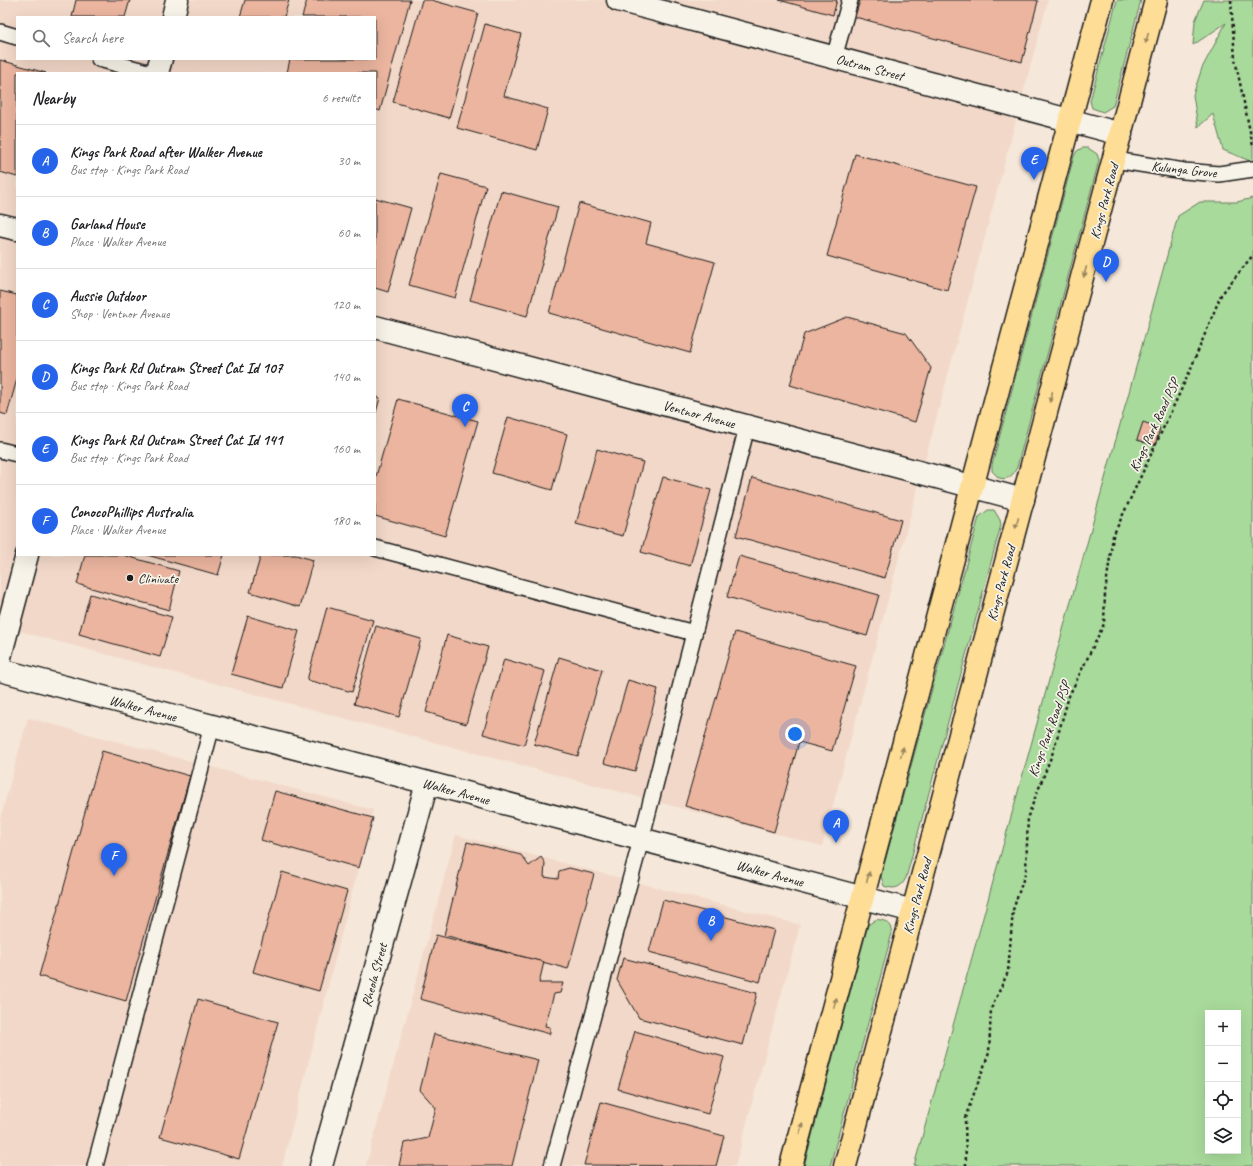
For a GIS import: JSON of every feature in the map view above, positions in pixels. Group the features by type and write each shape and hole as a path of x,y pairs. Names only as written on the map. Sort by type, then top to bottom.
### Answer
{"main road":[{"path":"791,1166 1102,0"},
{"name":"Kings Park Road","path":"845,1166 1115,160 1156,0"}],"street":[{"path":"172,16 177,0"},
{"name":"Outram Street","path":"618,0 1121,134"},
{"path":"157,72 161,60"},
{"path":"0,225 16,229"},
{"name":"Ventnor Avenue","path":"376,327 1024,500"},
{"path":"0,657 27,556"},
{"name":"Walker Avenue","path":"0,670 913,911"},
{"name":"Rheola Street","path":"321,1166 427,783"}],"lane":[{"path":"834,58 850,0"},
{"path":"0,32 16,37"},
{"path":"103,60 147,72"},
{"name":"Kulunga Grove","path":"1115,160 1184,171 1220,174 1253,169"},
{"path":"552,1166 641,840 747,427"},
{"path":"0,450 16,454"},
{"path":"376,548 694,632"},
{"path":"94,1166 212,726"}],"path":[{"path":"1232,0 1235,59 1253,146"},
{"name":"Kings Park Road PSP","path":"966,1166 965,1118 988,1053 991,1009 1008,972 1013,910 1026,871 1028,816 1053,752 1069,696 1104,624 1105,593 1113,536 1189,373 1221,295 1253,255"}],"shaded area":[{"path":"0,0 1048,0 822,846 0,626"},
{"path":"28,718 373,810 282,1166 0,1166 0,820"},
{"path":"456,835 800,925 735,1166 366,1166"}],"green space":[{"path":"1117,0 1141,0 1113,106 1103,112 1092,108 1090,101"},
{"path":"1204,0 1253,0 1253,161 1223,150 1213,114 1198,127 1193,95 1202,68 1226,23 1193,45 1195,21"},
{"path":"1082,148 1088,148 1097,154 1099,160 1096,172 1017,467 1010,477 999,478 992,471 992,465 1074,156 1077,151"},
{"path":"1253,198 1253,1166 914,1166 1178,216 1200,202 1237,202"},
{"path":"988,510 994,510 1000,520 1001,525 906,878 902,884 897,887 894,888 884,886 881,876 979,517"},
{"path":"875,920 881,920 889,924 892,933 830,1166 804,1166 868,925"}],"building":[{"path":"76,0 130,0 125,16 72,16"},
{"path":"245,0 289,0 284,16 240,16"},
{"path":"307,0 410,0 380,111 376,109 376,72 287,72 290,60 376,60 376,16 302,16"},
{"path":"422,0 431,0 478,13 449,118 393,102"},
{"path":"779,0 837,0 833,15"},
{"path":"860,0 1038,1 1022,62 855,17"},
{"path":"485,24 521,34 504,96 548,109 537,150 457,128"},
{"path":"0,60 42,72 16,72 16,177 0,172"},
{"path":"855,154 976,187 947,290 827,256"},
{"path":"441,174 486,186 455,298 409,285"},
{"path":"501,191 558,207 527,316 470,300"},
{"path":"376,198 411,208 388,292 376,288"},
{"path":"579,203 651,223 646,243 715,262 690,353 549,313"},
{"path":"0,291 16,295 16,383 7,415 0,413"},
{"path":"847,317 906,333 931,368 915,422 790,385 804,334"},
{"path":"376,396 380,398 376,412"},
{"path":"398,399 478,421 445,536 376,516 376,476"},
{"path":"508,417 567,434 552,490 492,473"},
{"path":"1143,422 1160,428 1155,446 1137,440"},
{"path":"597,449 643,462 623,536 576,524"},
{"path":"663,477 711,490 690,566 641,552"},
{"path":"752,478 901,520 885,578 736,536"},
{"path":"85,556 126,556 179,571 169,610 77,584"},
{"path":"151,556 224,556 218,575"},
{"path":"261,556 299,556 313,560 300,607 250,592"},
{"path":"739,556 879,595 867,636 727,597"},
{"path":"90,594 172,617 160,657 79,634"},
{"path":"327,607 373,620 352,692 307,680"},
{"path":"248,616 299,631 283,688 231,674"},
{"path":"376,626 421,639 399,717 354,704"},
{"path":"735,632 856,666 832,751 799,742 774,832 685,806"},
{"path":"447,635 488,647 466,724 426,712"},
{"path":"559,657 602,670 578,756 534,744"},
{"path":"504,659 545,671 524,745 483,734"},
{"path":"628,680 658,689 635,771 604,763"},
{"path":"102,751 190,776 126,1001 39,976"},
{"path":"275,791 373,818 359,868 261,840"},
{"path":"467,842 521,855 529,866 541,857 545,863 544,877 558,879 559,871 569,868 594,874 568,969 444,935"},
{"path":"282,872 347,891 319,991 253,972"},
{"path":"663,900 774,930 760,982 649,952"},
{"path":"436,935 544,962 539,983 563,983 560,993 554,994 545,1026 550,1027 550,1034 420,999"},
{"path":"623,958 757,993 743,1045 639,1018 617,980"},
{"path":"198,999 278,1022 239,1159 160,1137"},
{"path":"635,1031 724,1057 708,1114 618,1089"},
{"path":"434,1034 538,1060 512,1166 399,1166 404,1143 428,1138 436,1108 420,1090"},
{"path":"601,1102 724,1136 716,1166 584,1165"}],"place":[{"name":"Kings Park Rd Outram Street Cat Id 141","path":"1034,180"},
{"name":"Kings Park Rd Outram Street Cat Id 107","path":"1106,282"},
{"name":"Aussie Outdoor","path":"465,427"},
{"name":"Clinivate","path":"130,578"},
{"name":"Kings Park Road after Walker Avenue","path":"836,843"},
{"name":"ConocoPhillips Australia","path":"114,876"},
{"name":"Garland House","path":"711,941"}]}
